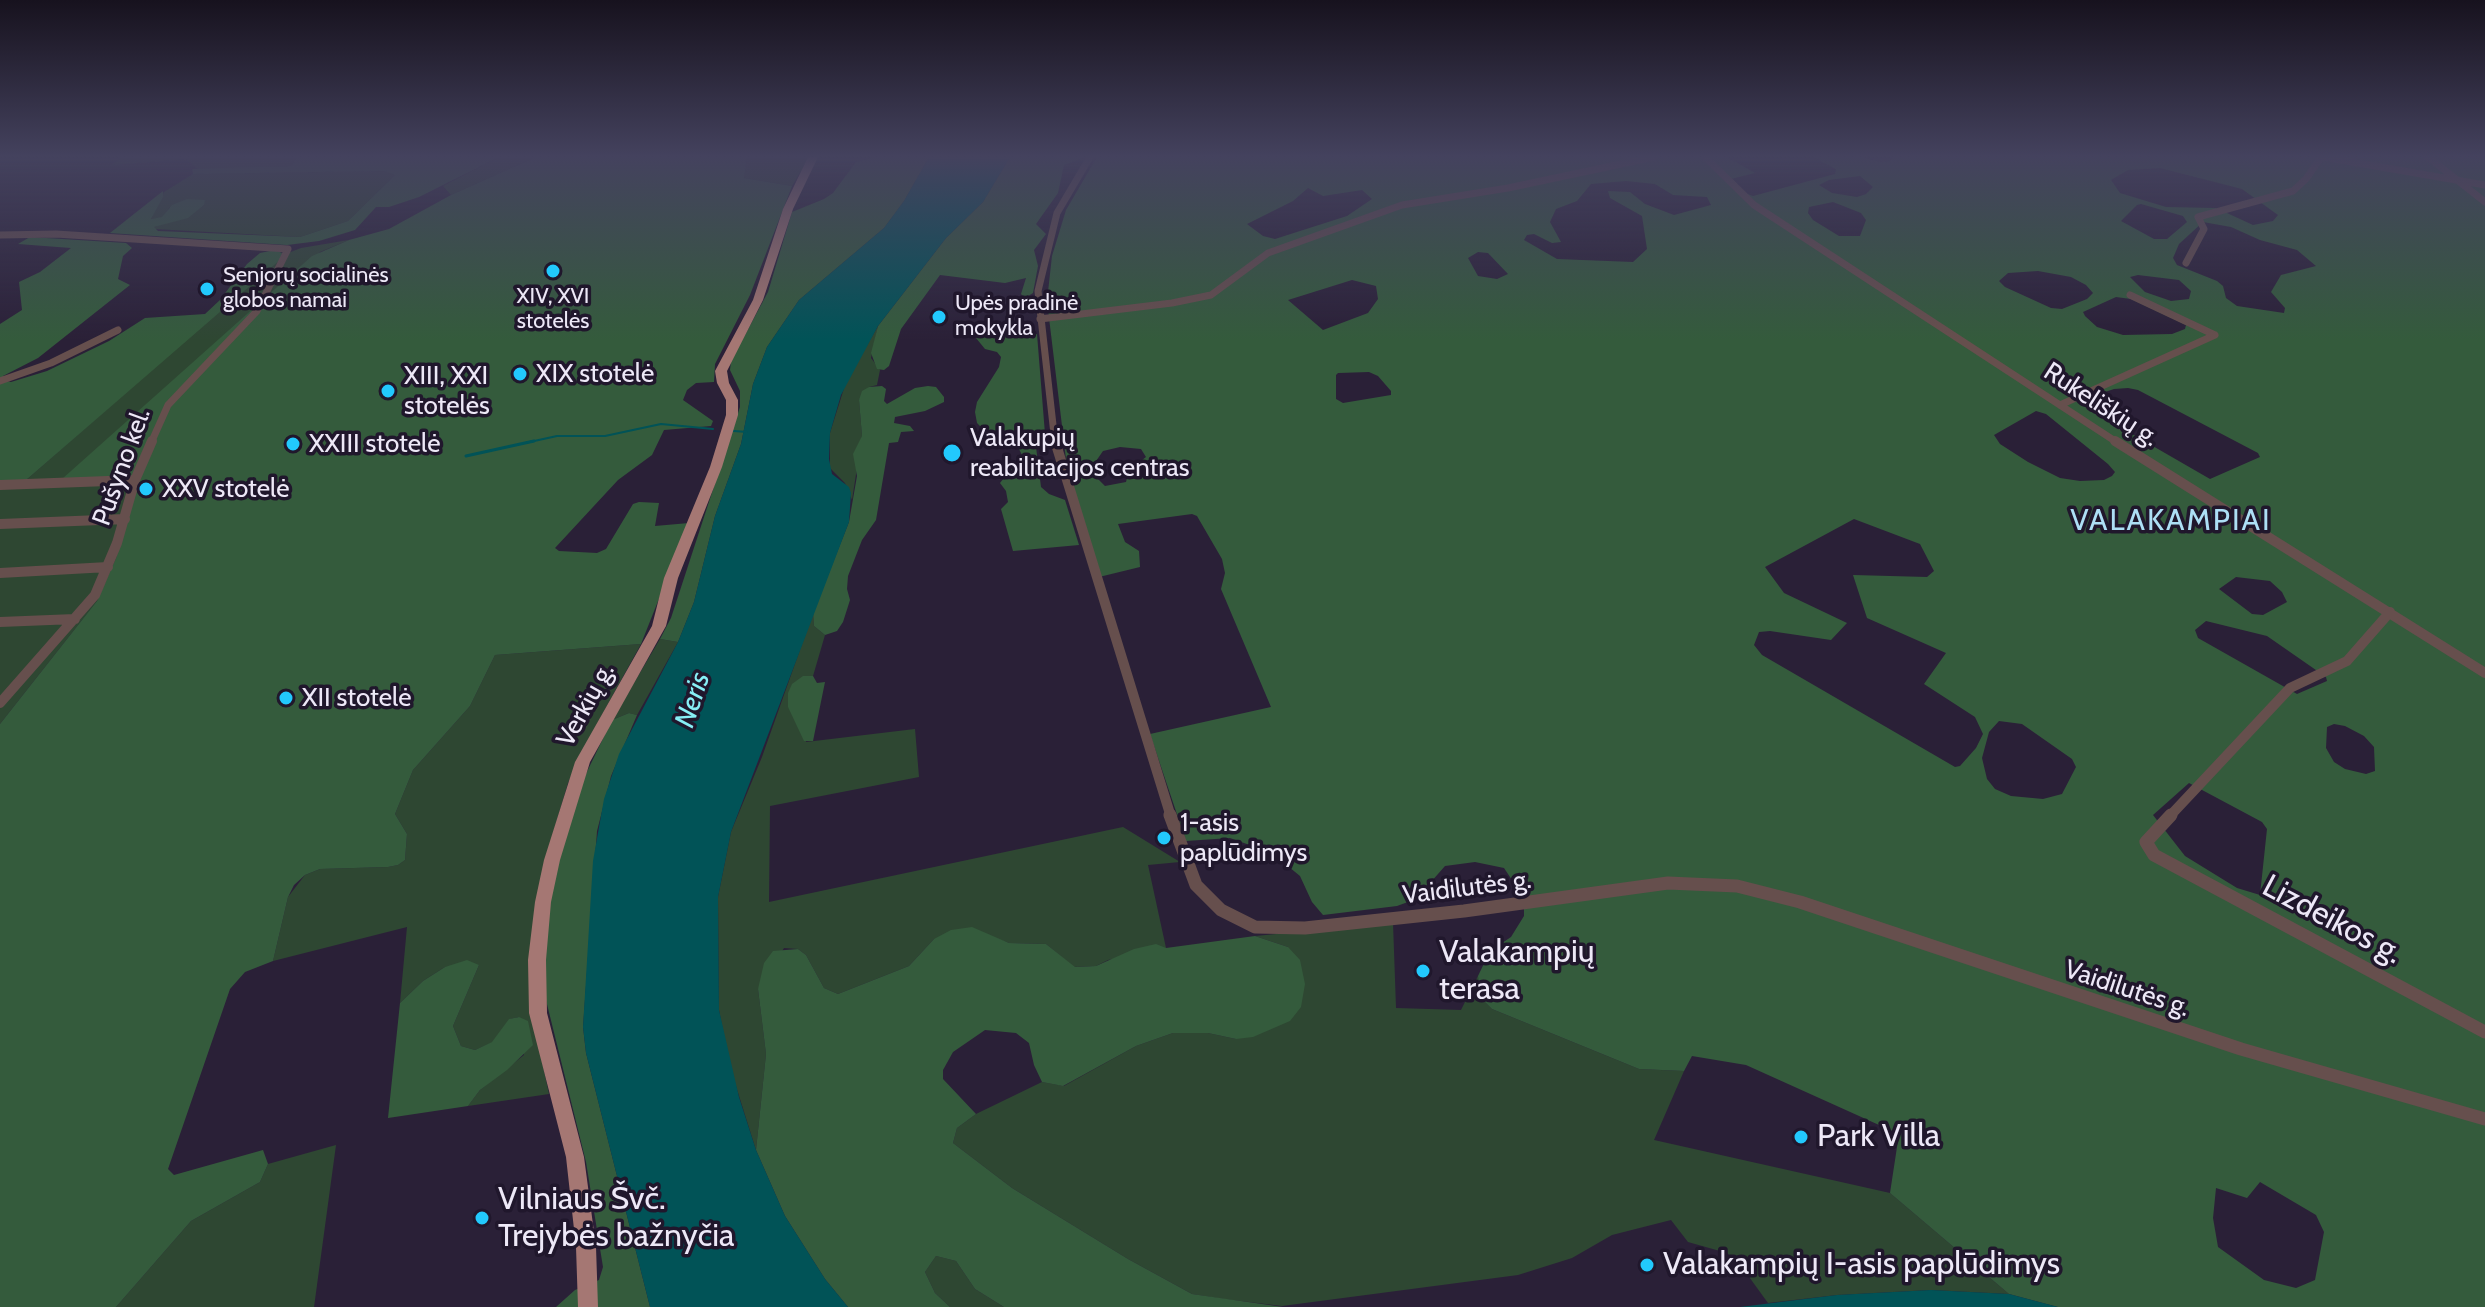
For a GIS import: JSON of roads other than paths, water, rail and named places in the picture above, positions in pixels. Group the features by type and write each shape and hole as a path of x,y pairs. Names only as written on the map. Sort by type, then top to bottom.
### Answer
{"main road":[{"name":"Verkių g.","path":"588,1307 586,1247 575,1157 538,1013 537,960 543,902 552,860 583,762 659,626 671,578 723,447 732,415 732,400 721,371 758,300 785,218"}],"street":[{"name":"Vaidilutės g.","path":"1056,218 1040,279 1040,319 1059,463 1173,828 1196,885 1207,900 1240,922 1255,927 1305,928 1464,911 1668,883 1737,886 1800,902 2226,1044 2485,1119"},
{"path":"1040,319 1211,295 1268,253 1364,218"},
{"name":"Rukeliškių g.","path":"1774,218 2060,405 2485,673"},
{"path":"2186,263 2204,229 2198,218"},
{"name":"Pušyno kel.","path":"0,235 130,238 288,249 257,311 168,405 135,480 125,519 95,595 0,703"},
{"path":"2060,405 2215,335 2130,295"},
{"path":"0,381 51,363 118,330"},
{"path":"0,485 135,480"},
{"path":"0,524 125,519"},
{"path":"0,573 108,567"},
{"name":"Lizdeikos g.","path":"2390,612 2347,661 2290,688 2146,842 2154,855 2485,1032"},
{"path":"0,622 75,619"}],"water":[{"name":"Neris","path":"891,218 967,218 946,238 878,326 841,395 830,433 829,459 832,474 849,487 851,493 849,522 731,832 718,897 719,1010 739,1097 756,1150 785,1216 825,1279 848,1307 650,1307 586,1053 583,1027 593,861 604,799 619,754 678,642 694,602 715,516 741,444 753,384 767,347 799,300 884,228"},
{"path":"1931,1290 2009,1294 2058,1307 1740,1307 1837,1295"}],"waterway":[{"path":"525,443 557,436 605,436 661,424 713,429"},
{"path":"734,431 747,432"},
{"path":"466,456 534,441"}],"place":[{"name":"XIV, XVI stotelės","path":"553,271"},
{"name":"Senjorų socialinės globos namai","path":"207,289"},
{"name":"Upės pradinė mokykla","path":"939,317"},
{"name":"XIX stotelė","path":"520,374"},
{"name":"XIII, XXI stotelės","path":"388,391"},
{"name":"XXIII stotelė","path":"293,444"},
{"name":"Valakupių reabilitacijos centras","path":"952,453"},
{"name":"XXV stotelė","path":"146,489"},
{"name":"XII stotelė","path":"286,698"},
{"name":"1-asis paplūdimys","path":"1164,838"},
{"name":"Valakampių terasa","path":"1423,971"},
{"name":"Park Villa","path":"1801,1137"},
{"name":"Vilniaus Švč. Trejybės bažnyčia","path":"482,1218"},
{"name":"Valakampių I-asis paplūdimys","path":"1647,1265"}],"district":[{"name":"VALAKAMPIAI","path":"2171,521"}]}
